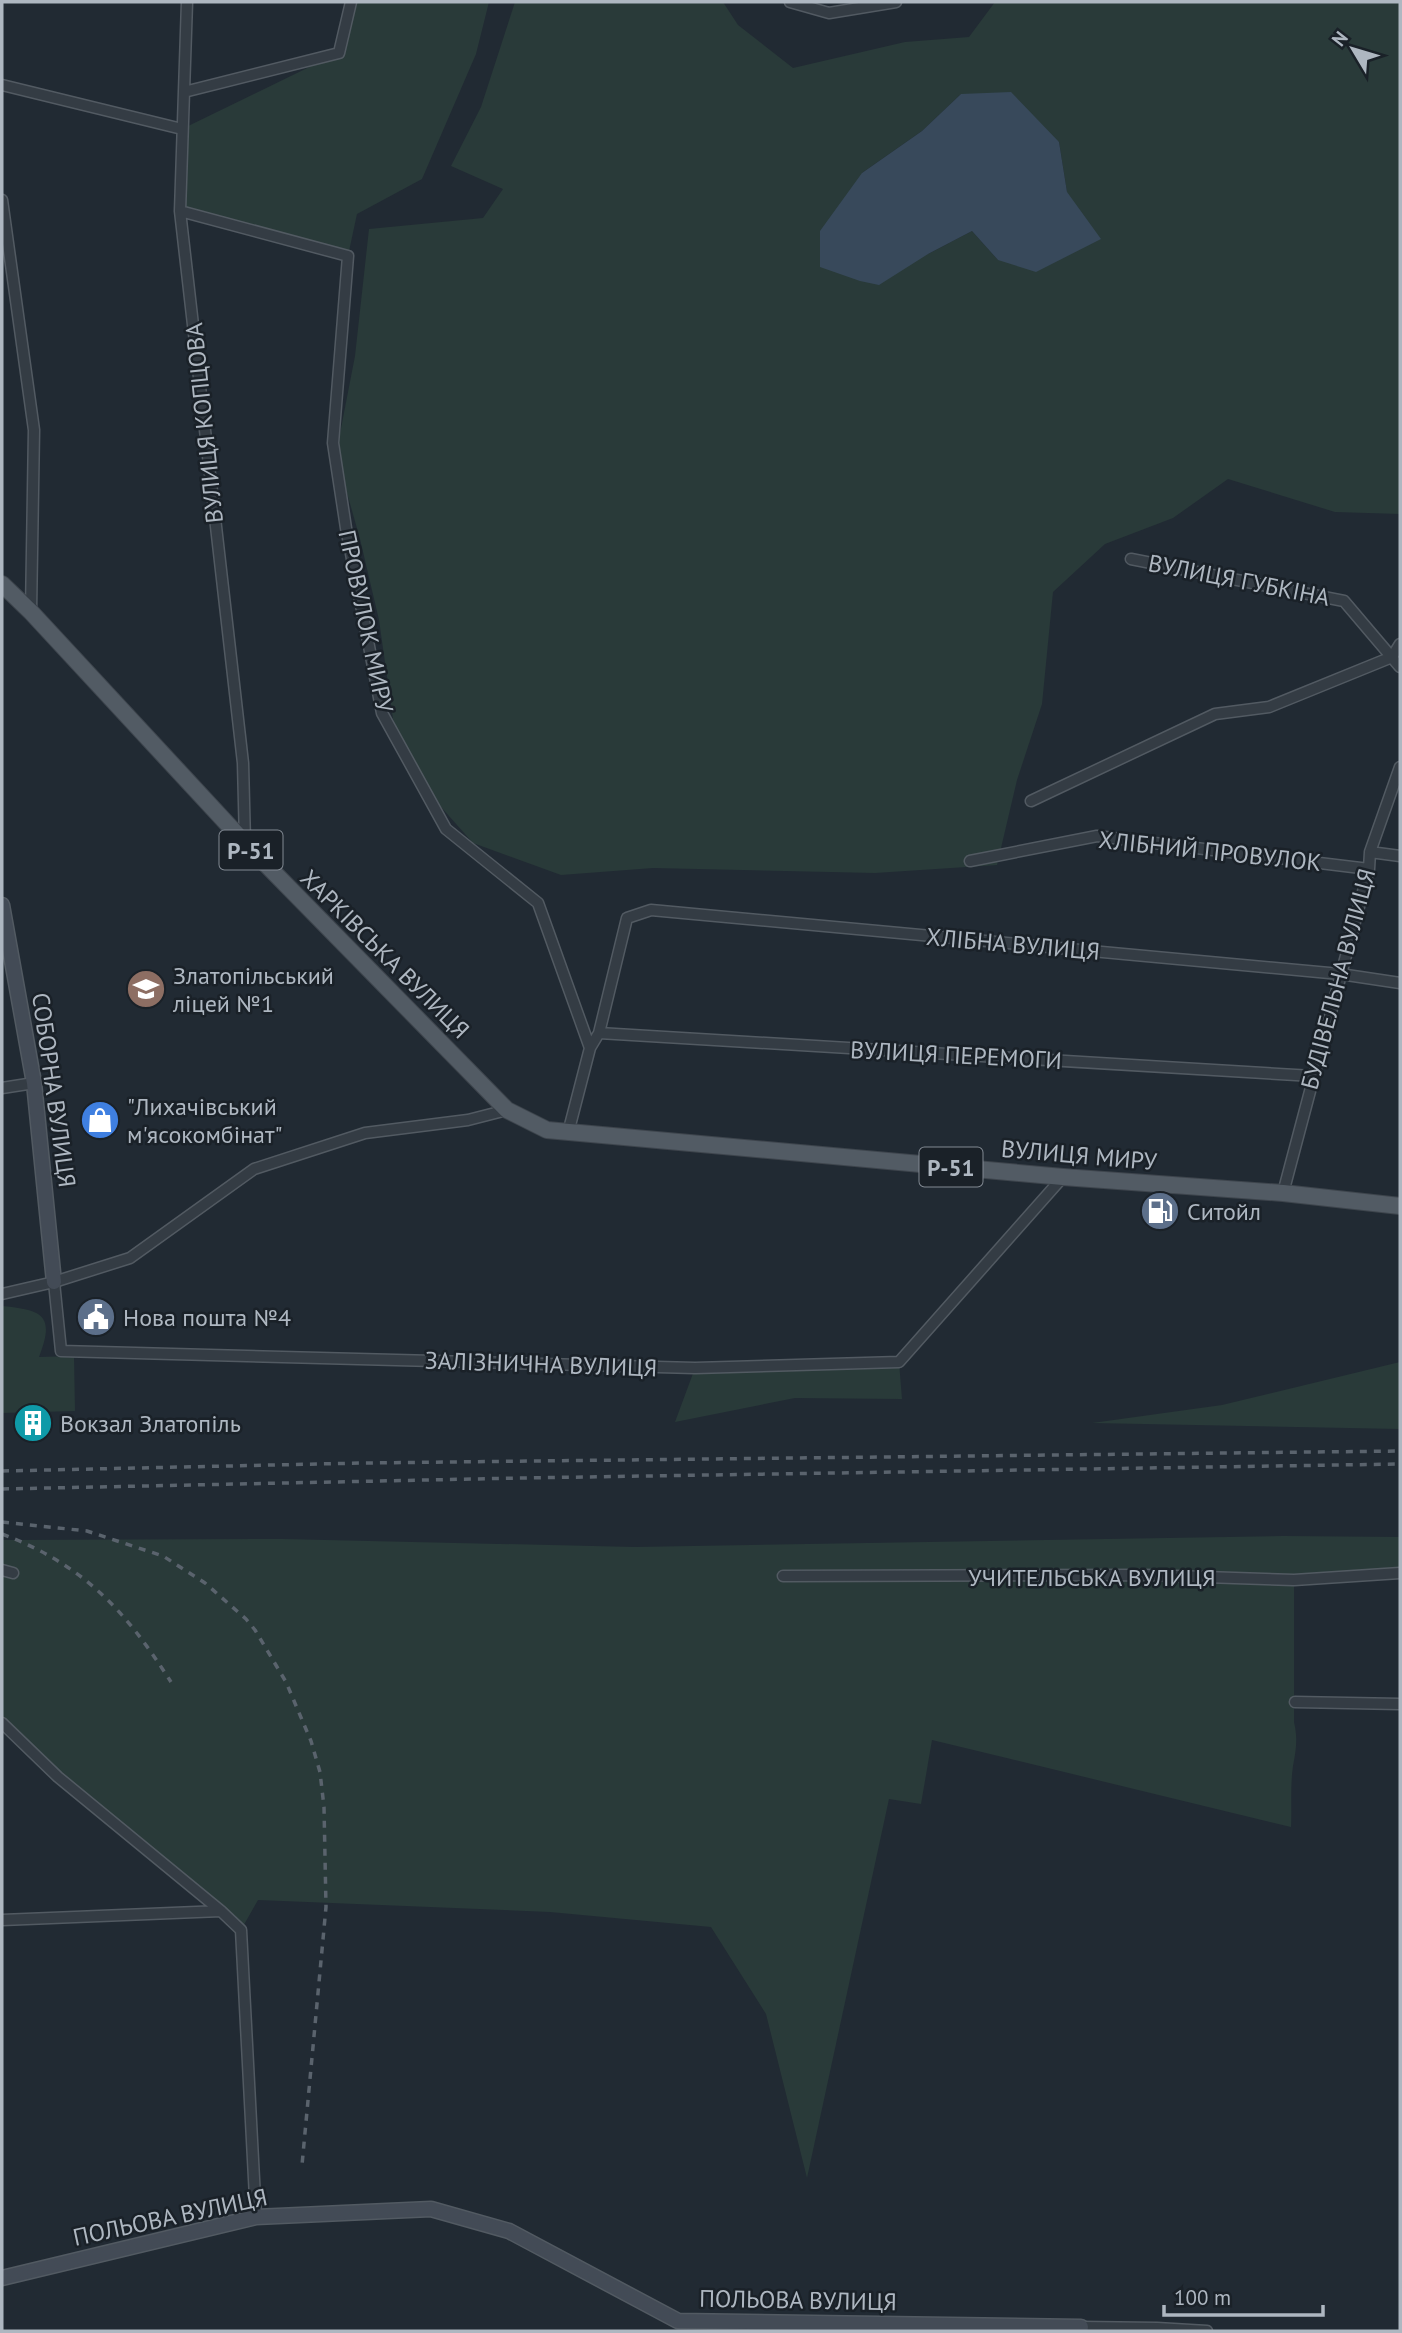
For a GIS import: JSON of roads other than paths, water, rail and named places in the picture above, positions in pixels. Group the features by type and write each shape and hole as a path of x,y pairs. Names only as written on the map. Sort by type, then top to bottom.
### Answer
{"main road":[{"name":"ХАРКІВСЬКА ВУЛИЦЯ","path":"2,584 244,843 507,1110"},
{"name":"СОБОРНА ВУЛИЦЯ","path":"2,905 34,1083 54,1282"},
{"name":"ВУЛИЦЯ МИРУ","path":"507,1110 547,1130 568,1133 1400,1206"},
{"name":"ПОЛЬОВА ВУЛИЦЯ","path":"2,2278 256,2217 431,2209 509,2231 678,2321 1081,2329"}],"street":[{"name":"ВУЛИЦЯ КОПЦОВА","path":"187,2 180,211 243,763 244,843"},
{"path":"184,92 339,53 351,2"},
{"path":"791,2 829,13 896,2"},
{"path":"2,85 182,129"},
{"path":"2,200 34,429 31,612"},
{"name":"ПРОВУЛОК МИРУ","path":"180,211 348,256 333,443 346,528 382,713 446,829 538,903 590,1048"},
{"name":"ВУЛИЦЯ ГУБКІНА","path":"1131,558 1344,601 1400,667"},
{"path":"1031,801 1215,714 1269,708 1392,657 1400,644"},
{"name":"БУДІВЕЛЬНА ВУЛИЦЯ","path":"1283,1194 1369,869 1370,852 1400,767"},
{"name":"ХЛІБНИЙ ПРОВУЛОК","path":"970,861 1097,836 1369,869"},
{"path":"1370,852 1400,856"},
{"name":"ХЛІБНА ВУЛИЦЯ","path":"599,1033 627,918 651,910 1340,974 1400,984"},
{"path":"568,1133 590,1048 599,1033"},
{"name":"ВУЛИЦЯ ПЕРЕМОГИ","path":"599,1033 1313,1076"},
{"path":"2,1088 34,1083"},
{"path":"2,1294 54,1282 131,1258 254,1169 365,1133 468,1120 507,1110"},
{"name":"ЗАЛІЗНИЧНА ВУЛИЦЯ","path":"54,1282 61,1351 695,1368 899,1362 1063,1177"},
{"name":"УЧИТЕЛЬСЬКА ВУЛИЦЯ","path":"783,1576 1145,1576 1294,1580 1400,1573"},
{"path":"1295,1702 1400,1704"},
{"path":"2,1723 58,1777 241,1930 256,2217"},
{"path":"2,1920 221,1911"},
{"path":"1081,2329 1207,2331"}],"water":[{"path":"1011,92 1059,142 1067,192 1101,239 1036,272 998,260 972,231 928,254 879,285 820,267 820,231 862,173 922,131 961,94"}],"railway":[{"path":"2,1471 363,1463 1400,1451"},
{"path":"2,1489 1400,1464"},
{"path":"2,1522 87,1531 163,1556 205,1583 246,1619 286,1682 311,1741 320,1772 324,1807 326,1907 302,2165"},
{"path":"2,1534 57,1560 100,1593 137,1633 171,1682"}],"place":[{"name":"Златопільський ліцей №1","path":"146,989"},
{"name":"\"Лихачівський м'ясокомбінат\"","path":"100,1120"},
{"name":"Ситойл","path":"1160,1211"},
{"name":"Нова пошта №4","path":"96,1317"},
{"name":"Вокзал Златопіль","path":"33,1423"}]}
